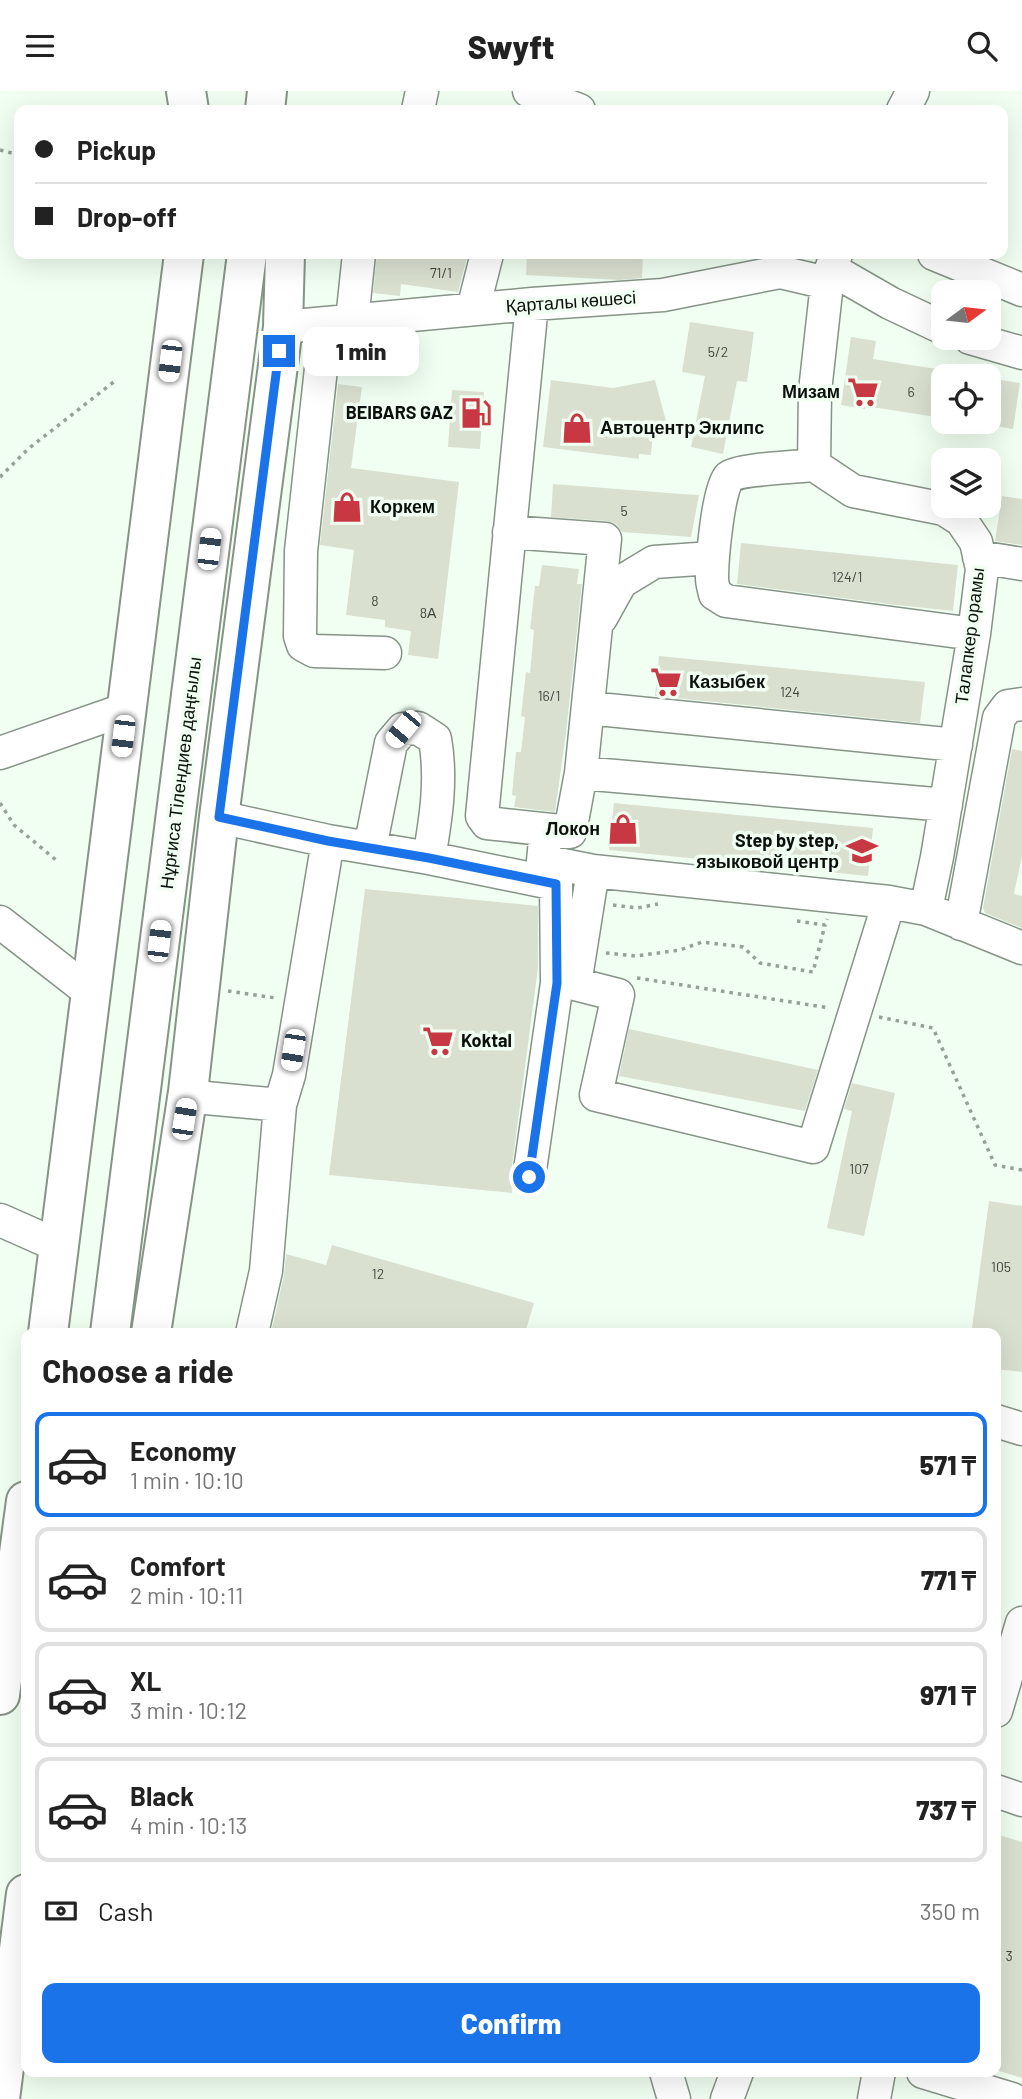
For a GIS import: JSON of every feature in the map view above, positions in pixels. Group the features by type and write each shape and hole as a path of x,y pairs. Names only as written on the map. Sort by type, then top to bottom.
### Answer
{"main road":[{"path":"49,1328 183,259"},
{"name":"Нұрғиса Тілендиев даңғылы","path":"111,1328 246,259"},
{"path":"152,1328 188,1092 219,817 283,327 285,259"},
{"path":"216,496 273,398"},
{"path":"99,925 119,920 134,922 148,928 159,941"},
{"path":"9,1694 21,1558"},
{"path":"0,2099 21,1933"}],"street":[{"path":"534,99 559,105"},
{"path":"358,259 339,321 301,551 300,636 303,645 314,651 385,653"},
{"path":"473,309 486,259"},
{"path":"755,259 780,272"},
{"path":"946,259 1022,290"},
{"path":"831,269 815,391 814,465 743,472 730,476 723,487 712,558 712,582 716,594 726,601 974,634"},
{"name":"Қарталы көшесі","path":"283,327 663,295 780,272 831,269 890,303 931,322"},
{"path":"509,531 605,538 581,773 570,832 487,823 482,816 509,531 532,304"},
{"path":"1001,347 1022,353"},
{"name":"Талапкер орамы","path":"814,465 853,491 944,509 961,520 976,542 982,569 974,634 926,909"},
{"path":"979,557 1022,564"},
{"path":"596,628 621,582 654,562 712,558"},
{"path":"961,924 999,718 1007,706 1022,704"},
{"path":"587,708 956,745"},
{"path":"0,753 126,709"},
{"path":"370,848 391,743 403,729 418,727 435,739 440,765 436,821 429,858"},
{"path":"581,773 946,805"},
{"path":"219,817 328,841 556,884 557,983 529,1177"},
{"path":"546,830 543,861 593,871 889,902 926,909 1022,948"},
{"path":"253,1328 266,1271 281,1105 289,1075 328,841"},
{"path":"593,871 575,984 618,995 596,1095 813,1147 889,902"},
{"path":"0,922 91,993"},
{"path":"188,1092 206,1098 281,1105"},
{"path":"0,1220 59,1246"},
{"path":"1001,1423 1022,1429"},
{"path":"1001,1694 1022,1623"},
{"path":"1001,1793 1022,1800"},
{"path":"667,2077 674,2099"},
{"path":"727,2099 735,2077"},
{"path":"874,2099 878,2077"},
{"path":"939,2084 1004,2098"}],"path":[{"path":"0,477 28,449 115,381"},
{"path":"0,803 15,825 55,860"},
{"path":"580,951 636,956 680,950 702,942 743,947 760,963 813,972 825,925"},
{"path":"219,990 301,1002"}],"building":[{"path":"376,259 467,259 458,292 401,284 400,296 373,293"},
{"path":"527,259 643,259 642,278 619,280 526,275"},
{"path":"690,322 754,332 747,382 737,381 723,454 691,447 705,376 682,372"},
{"path":"851,337 876,341 873,359 931,368 931,416 841,405"},
{"path":"551,380 613,388 655,380 667,425 653,432 651,455 639,454 639,459 543,447"},
{"path":"1001,380 1020,383 1013,429 1001,427"},
{"path":"338,384 362,387 351,468 459,482 438,659 408,655 411,631 385,627 385,620 346,615 354,550 320,545"},
{"path":"452,390 484,392 480,449 448,447"},
{"path":"553,484 699,495 691,537 622,532 616,524 607,521 551,517"},
{"path":"1002,496 1022,499 1022,545 995,541 999,518 1001,518"},
{"path":"741,543 958,565 953,611 737,584"},
{"path":"542,565 579,569 577,584 582,584 555,812 514,807 516,796 512,795 516,752 521,752 525,717 521,716 526,672 530,673 534,630 530,629 535,586 539,586"},
{"path":"659,656 925,682 920,723 655,696"},
{"path":"1012,749 1022,751 1022,856 1014,894 1022,896 1022,928 985,913 983,908"},
{"path":"614,803 873,828 868,876 609,850"},
{"name":"Koktal","path":"365,889 538,906 538,968 511,1174 512,1193 329,1175"},
{"path":"629,1029 818,1070 805,1111 619,1076"},
{"path":"852,1083 895,1093 864,1236 827,1228 852,1111 844,1109"},
{"path":"989,1201 1022,1206 1022,1372 1001,1370 1001,1328 972,1328"},
{"path":"332,1245 534,1303 526,1328 272,1328 286,1254 326,1265"},
{"path":"1001,1836 1022,1842 1022,2078 1001,2072"}],"place":[{"name":"Мизам","path":"863,392"},
{"name":"BEIBARS GAZ","path":"476,413"},
{"name":"Автоцентр Эклипс","path":"577,428"},
{"name":"Коркем","path":"347,507"},
{"name":"Казыбек","path":"666,682"},
{"name":"Локон","path":"623,829"},
{"name":"Step by step, языковой центр","path":"862,851"},
{"name":"Koktal","path":"438,1041"}],"route":[{"path":"279,351 219,817 328,841 556,884 557,983 529,1177"}]}
